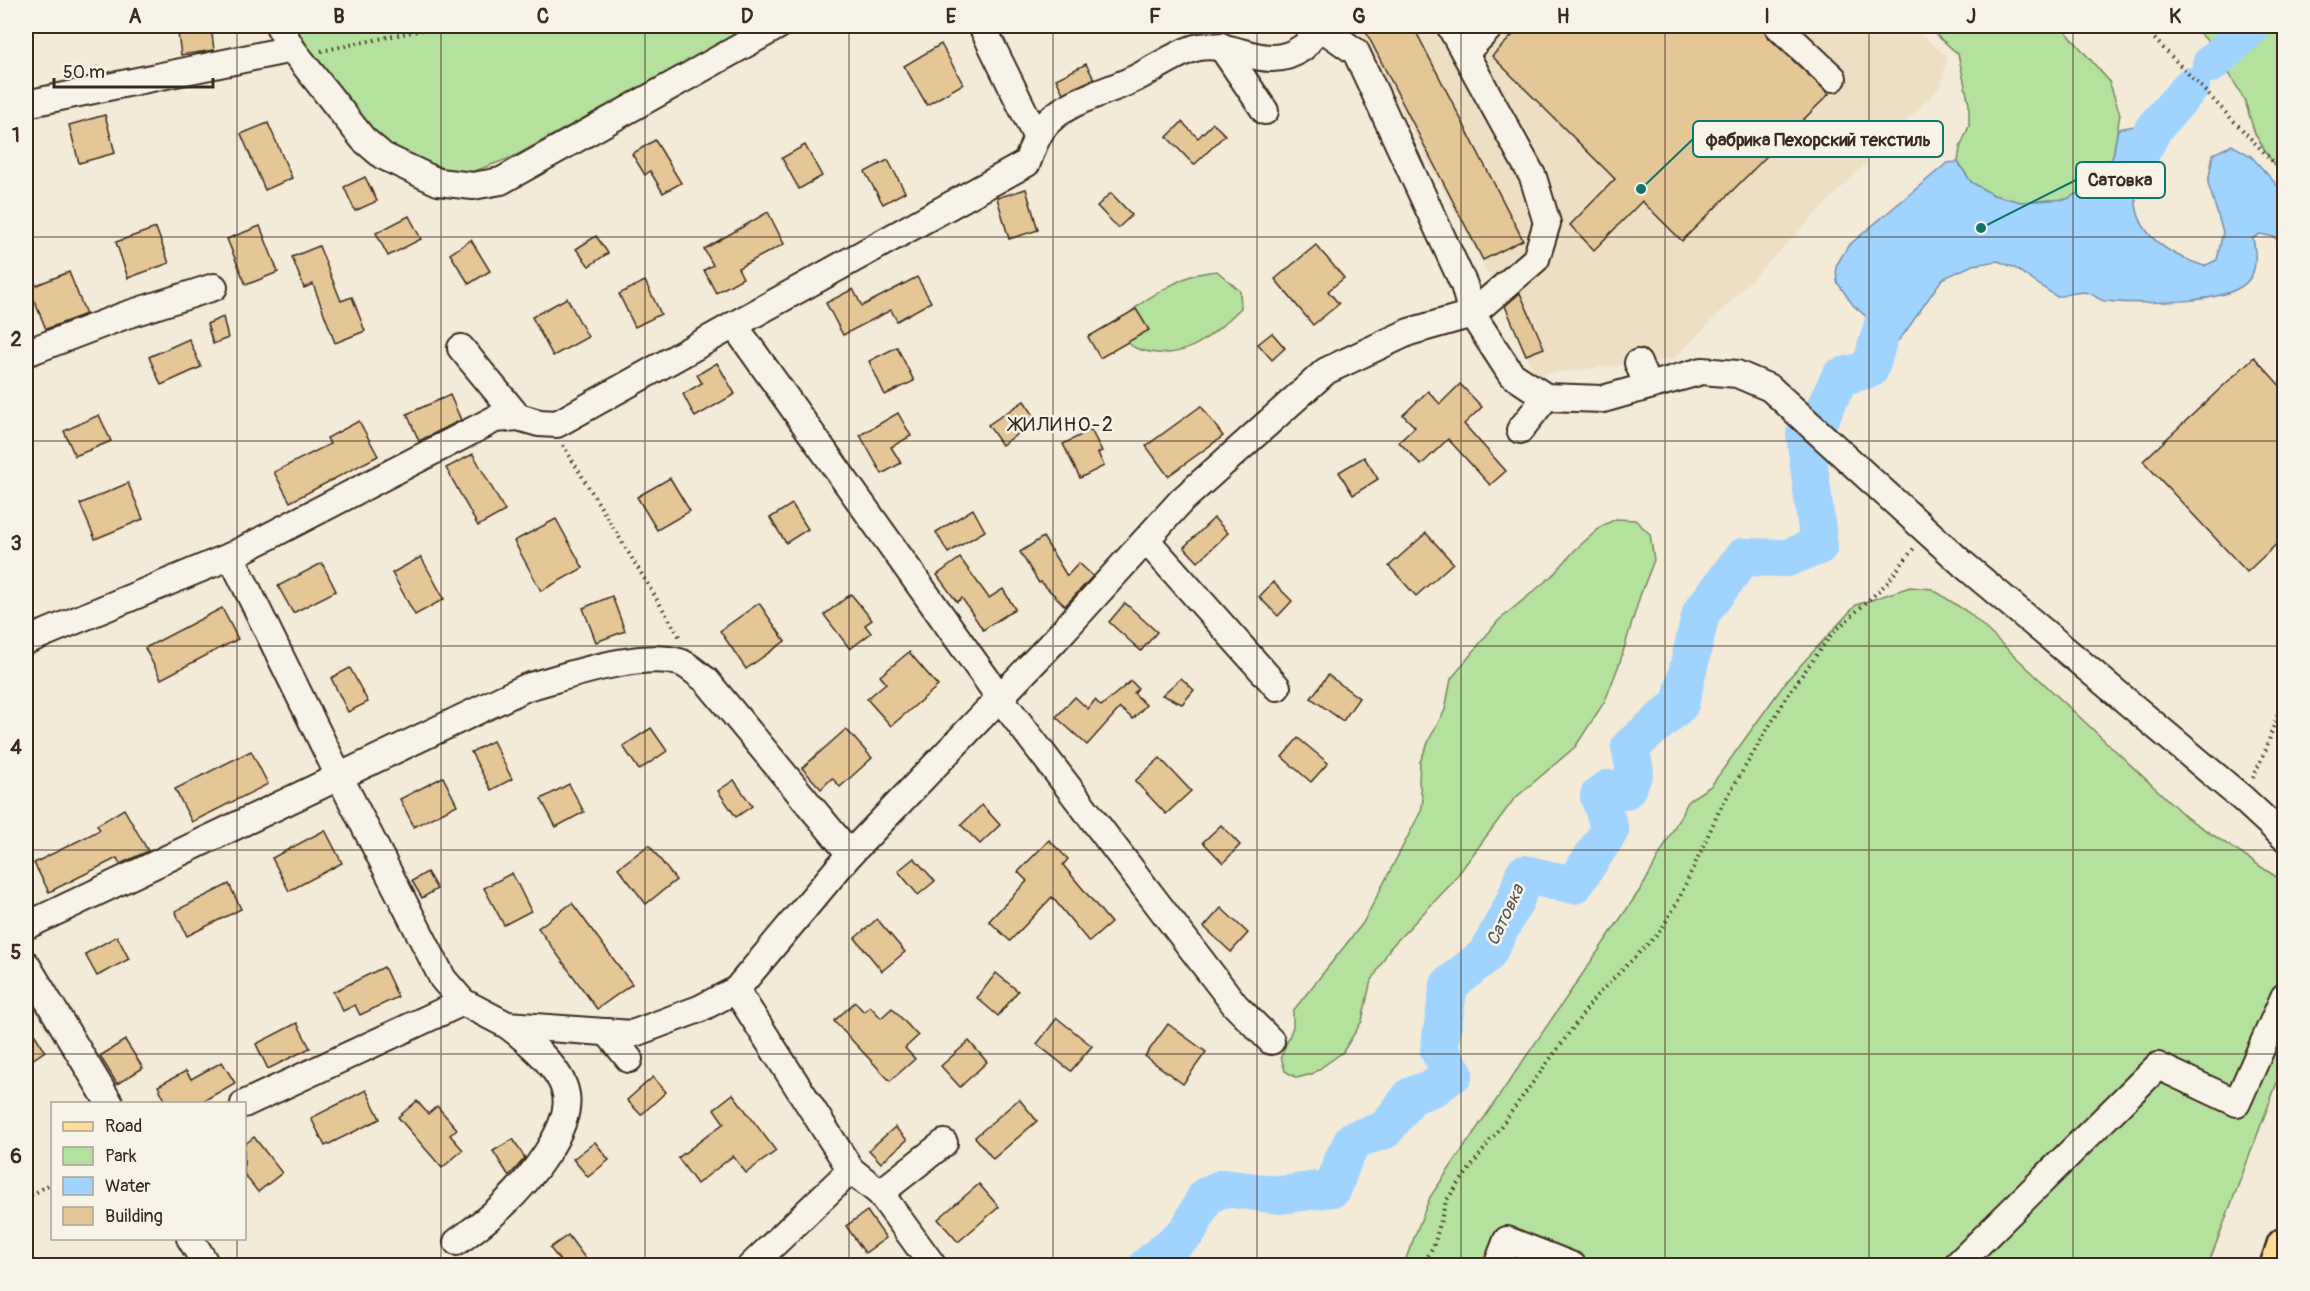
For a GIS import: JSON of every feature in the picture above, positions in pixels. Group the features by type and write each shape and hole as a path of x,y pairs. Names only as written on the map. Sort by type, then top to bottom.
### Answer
{"main road":[{"path":"2277,1266 2284,1245"}],"street":[{"path":"279,26 295,53 363,140 383,156 438,182 473,186 501,181 778,26"},
{"path":"982,26 1036,138"},
{"path":"26,641 231,556 495,419 518,417 539,423 557,424 1027,163 1036,138 1047,123 1063,110 1131,81 1195,48 1221,46 1257,58 1279,58 1303,48 1318,26 1356,52 1464,285 1472,314 1510,374 1546,397 1604,399 1702,371 1737,374 1770,388 1963,564 2284,837"},
{"path":"507,1025 632,1034 699,1009 736,990 850,854 1000,698 1147,541 1181,501 1326,371 1409,332 1433,317 1472,314 1536,259 1547,223 1533,177 1449,26"},
{"path":"1465,53 1491,26"},
{"path":"1778,26 1833,78"},
{"path":"1221,46 1265,111"},
{"path":"26,104 295,53"},
{"path":"26,353 126,315 214,287"},
{"path":"734,325 1000,698 1234,1005 1270,1041"},
{"path":"461,348 518,417"},
{"path":"1638,363 1648,386"},
{"path":"1520,430 1546,397"},
{"path":"1147,541 1276,687"},
{"path":"231,556 339,776 443,979 464,1002 507,1025 526,1039 551,1066 565,1088 567,1107 563,1122 529,1176 502,1207 457,1242"},
{"path":"26,926 527,687 596,669 650,659 681,662 706,681 850,854"},
{"path":"26,964 109,1102"},
{"path":"736,990 851,1170 880,1193 933,1266"},
{"path":"1956,1266 2158,1066 2237,1103 2284,997"},
{"path":"246,1103 464,1002"},
{"path":"607,1032 629,1059"},
{"path":"880,1193 944,1143"},
{"path":"751,1266 851,1170"},
{"path":"191,1240 207,1266"},
{"path":"1497,1266 1507,1240 1573,1266"}],"path":[{"path":"295,53 441,26"},
{"path":"2142,26 2284,173"},
{"path":"551,424 681,639"},
{"path":"1422,1266 1434,1245 1446,1201 1597,995 1659,933 1677,903 1720,809 1789,693 1831,635 1887,583 1927,531"},
{"path":"2243,800 2266,749 2284,694"},
{"path":"26,1198 51,1185"}],"shaded area":[{"path":"1355,26 1911,26 1947,56 1941,86 1674,359 1534,375 1503,301"}],"green space":[{"path":"295,26 750,26 513,157 472,172 449,171 378,141 330,84"},
{"path":"1926,26 2061,26 2109,81 2120,114 2113,156 2100,181 2067,199 2021,202 1993,195 1971,182 1958,162 1960,148 1969,126 1969,104 1958,54"},
{"path":"2192,26 2284,26 2284,173 2272,162 2255,134 2245,101 2214,47"},
{"path":"1217,271 1240,291 1241,308 1207,338 1183,350 1169,353 1154,353 1138,349 1127,341 1124,335 1125,324 1136,307 1188,277"},
{"path":"1616,519 1635,520 1650,534 1654,560 1605,701 1575,747 1514,799 1451,884 1390,948 1370,984 1362,1021 1343,1052 1312,1074 1297,1078 1285,1071 1281,1057 1293,1027 1293,1011 1363,923 1421,811 1423,800 1419,783 1420,762 1445,710 1451,679 1498,621 1553,575 1575,550 1602,526"},
{"path":"1910,587 1932,589 1969,613 2187,818 2284,882 2284,1064 2208,1265 1403,1266 1430,1197 1644,884 1689,800 1711,786 1788,679 1856,605"}],"water":[{"path":"2135,126 2154,128 2153,144 2140,173 2136,197 2143,225 2162,246 2189,261 2204,266 2217,260 2223,232 2208,183 2213,154 2232,145 2251,156 2284,193 2284,246 2274,237 2260,234 2253,238 2255,258 2253,274 2240,287 2225,294 2183,301 2138,303 2105,301 2085,292 2057,297 2013,267 1998,261 1973,265 1942,279 1893,346 1885,345 1870,320 1853,305 1837,282 1836,266 1848,246 1947,163 1958,162 1971,182 1993,195 2021,202 2067,199 2100,181 2113,156 2118,129"}],"building":[{"path":"177,26 211,26 214,50 181,55"},
{"path":"1363,26 1413,26 1523,240 1483,260"},
{"path":"1522,26 1763,26 1768,37 1829,94 1682,241 1642,201 1594,250 1570,225 1615,179 1492,56"},
{"path":"941,44 963,84 927,105 904,66"},
{"path":"1086,64 1094,79 1063,93 1056,79"},
{"path":"105,115 115,153 79,163 69,125"},
{"path":"1182,122 1198,138 1213,123 1225,135 1194,165 1167,137"},
{"path":"268,123 292,178 265,190 241,134"},
{"path":"655,140 681,183 663,193 650,171 645,175 632,154"},
{"path":"805,145 822,176 799,189 782,158"},
{"path":"888,160 905,192 883,204 865,172"},
{"path":"365,177 377,201 355,211 344,187"},
{"path":"1026,189 1038,230 1009,239 997,198"},
{"path":"1111,193 1132,215 1118,228 1097,206"},
{"path":"768,212 784,244 738,268 743,278 716,293 704,270 713,265 704,249"},
{"path":"409,216 421,239 388,256 376,233"},
{"path":"260,226 278,272 246,285 227,239"},
{"path":"156,228 169,263 128,278 116,242"},
{"path":"596,236 608,253 589,266 576,249"},
{"path":"471,240 490,271 469,284 450,254"},
{"path":"1316,245 1344,278 1328,291 1339,304 1313,325 1275,279"},
{"path":"319,246 341,301 352,297 365,331 335,343 313,284 304,288 292,257"},
{"path":"69,272 86,314 46,329 29,288"},
{"path":"917,277 931,302 897,321 891,310 843,335 826,303 853,289 862,306"},
{"path":"645,281 661,314 635,327 619,294"},
{"path":"1520,293 1544,348 1526,355 1505,306"},
{"path":"567,298 588,337 553,356 532,317"},
{"path":"1136,309 1149,330 1100,358 1088,337"},
{"path":"223,317 228,338 213,344 207,324"},
{"path":"1272,333 1285,348 1272,360 1258,344"},
{"path":"189,339 201,367 161,385 149,357"},
{"path":"897,347 914,381 885,395 869,361"},
{"path":"2254,357 2284,390 2284,537 2247,572 2143,461"},
{"path":"717,363 735,394 695,417 683,394 702,383 697,375"},
{"path":"1460,384 1482,407 1464,424 1506,471 1490,485 1448,439 1421,465 1399,442 1415,427 1403,415 1428,391 1440,404"},
{"path":"450,395 461,420 419,441 407,414"},
{"path":"1024,401 1037,420 1002,445 988,425"},
{"path":"1201,406 1223,436 1168,476 1146,446"},
{"path":"898,413 911,436 891,447 901,463 882,474 860,435"},
{"path":"99,415 111,441 75,456 64,431"},
{"path":"359,421 378,456 290,502 274,472 330,444 327,438"},
{"path":"1091,430 1102,451 1098,453 1104,466 1080,478 1063,444"},
{"path":"473,454 505,511 478,526 446,468"},
{"path":"1364,457 1378,479 1353,495 1339,472"},
{"path":"670,478 690,511 657,530 637,497"},
{"path":"128,483 143,519 95,539 80,504"},
{"path":"792,504 808,529 786,543 770,518"},
{"path":"973,509 985,531 948,553 936,532"},
{"path":"1214,518 1228,533 1198,562 1184,547"},
{"path":"556,519 583,568 541,591 514,541"},
{"path":"1426,533 1453,563 1416,596 1389,566"},
{"path":"1043,537 1067,576 1079,563 1093,576 1065,606 1041,582 1039,583 1020,552"},
{"path":"421,557 444,599 415,615 392,573"},
{"path":"960,558 989,598 1003,589 1015,609 983,630 962,598 957,602 937,575"},
{"path":"322,563 336,591 293,613 278,586"},
{"path":"1273,582 1292,601 1278,616 1259,597"},
{"path":"851,594 872,620 865,625 871,633 850,649 824,615"},
{"path":"612,596 625,631 596,642 583,608"},
{"path":"759,603 785,641 746,669 720,631"},
{"path":"1125,603 1157,632 1141,651 1109,622"},
{"path":"222,608 238,639 161,679 145,648"},
{"path":"909,652 938,686 891,726 867,699 886,683 880,676"},
{"path":"350,668 368,702 348,712 331,678"},
{"path":"1328,675 1359,698 1343,721 1311,698"},
{"path":"1181,678 1194,690 1182,704 1162,695"},
{"path":"1131,681 1138,688 1134,693 1146,705 1133,719 1120,708 1087,745 1056,717 1075,697 1088,709 1095,700 1101,706"},
{"path":"651,728 667,751 639,770 623,746"},
{"path":"846,729 872,758 840,787 832,778 821,789 802,768"},
{"path":"1298,738 1328,763 1311,782 1282,757"},
{"path":"493,741 512,779 491,790 471,752"},
{"path":"251,751 268,784 192,822 175,789"},
{"path":"1160,758 1191,791 1166,814 1135,781"},
{"path":"443,777 457,805 414,827 400,799"},
{"path":"734,780 752,806 736,817 718,791"},
{"path":"569,784 584,812 556,827 541,799"},
{"path":"982,805 1000,825 980,844 961,825"},
{"path":"124,809 148,851 120,864 117,858 49,892 34,863 100,830 97,825"},
{"path":"1221,825 1240,845 1223,863 1203,842"},
{"path":"325,830 342,863 289,891 272,858"},
{"path":"1049,840 1068,859 1063,865 1111,923 1089,942 1052,897 1010,941 989,921 1027,881 1018,872"},
{"path":"649,845 676,880 646,904 618,868"},
{"path":"914,858 935,881 918,895 898,871"},
{"path":"427,872 437,889 422,898 412,881"},
{"path":"512,873 531,911 504,925 484,888"},
{"path":"229,884 241,909 187,936 175,911"},
{"path":"572,903 632,984 597,1009 538,928"},
{"path":"1221,908 1248,933 1231,952 1204,927"},
{"path":"877,919 905,952 882,971 855,938"},
{"path":"117,936 129,959 97,976 85,954"},
{"path":"384,967 398,997 360,1015 355,1005 343,1011 333,992"},
{"path":"996,973 1018,991 998,1016 977,998"},
{"path":"855,1002 864,1012 870,1006 881,1018 892,1008 918,1036 905,1048 915,1059 890,1081 834,1021"},
{"path":"1057,1018 1092,1046 1071,1071 1037,1044"},
{"path":"26,1021 45,1051 26,1064"},
{"path":"297,1023 310,1048 268,1069 256,1044"},
{"path":"1168,1024 1206,1052 1183,1084 1145,1056"},
{"path":"125,1040 143,1068 117,1084 100,1056"},
{"path":"969,1041 987,1062 960,1087 941,1066"},
{"path":"222,1062 235,1083 202,1102 166,1102 158,1086 186,1071 191,1079"},
{"path":"653,1077 666,1092 641,1115 627,1100"},
{"path":"366,1090 380,1119 325,1146 311,1118"},
{"path":"733,1094 776,1151 746,1173 733,1156 697,1184 678,1158 724,1123 714,1109"},
{"path":"1019,1099 1037,1121 993,1159 975,1137"},
{"path":"417,1101 428,1114 437,1106 457,1129 450,1135 463,1150 442,1168 398,1117"},
{"path":"895,1127 907,1140 881,1163 869,1150"},
{"path":"254,1137 282,1173 258,1192 246,1177 246,1143"},
{"path":"513,1139 525,1158 509,1176 493,1151"},
{"path":"595,1142 609,1160 588,1177 573,1159"},
{"path":"979,1184 999,1207 958,1242 938,1219"},
{"path":"867,1211 886,1238 865,1253 846,1226"},
{"path":"568,1235 591,1266 564,1266 550,1248"}],"waterway":[{"name":"Сатовка","path":"2211,64 2252,26"},
{"name":"Сатовка","path":"2130,173 2154,128 2191,86"},
{"name":"Сатовка","path":"1820,418 1840,377 1870,369 1886,314 1902,289"},
{"name":"Сатовка","path":"1147,1266 1188,1231 1206,1196 1223,1188 1280,1195 1333,1188 1353,1140 1385,1130 1411,1096 1435,1087 1454,1073 1439,1051 1449,985 1487,954 1516,899 1524,874 1574,885 1610,830 1599,796 1608,789 1626,790 1635,771 1630,747 1680,704 1701,613 1743,557 1787,558 1819,546 1805,434"}],"place":[{"name":"фабрика Пехорский текстиль","path":"1641,189"},
{"name":"Сатовка","path":"1981,228"}],"district":[{"name":"ЖИЛИНО-2","path":"1062,424"}]}
